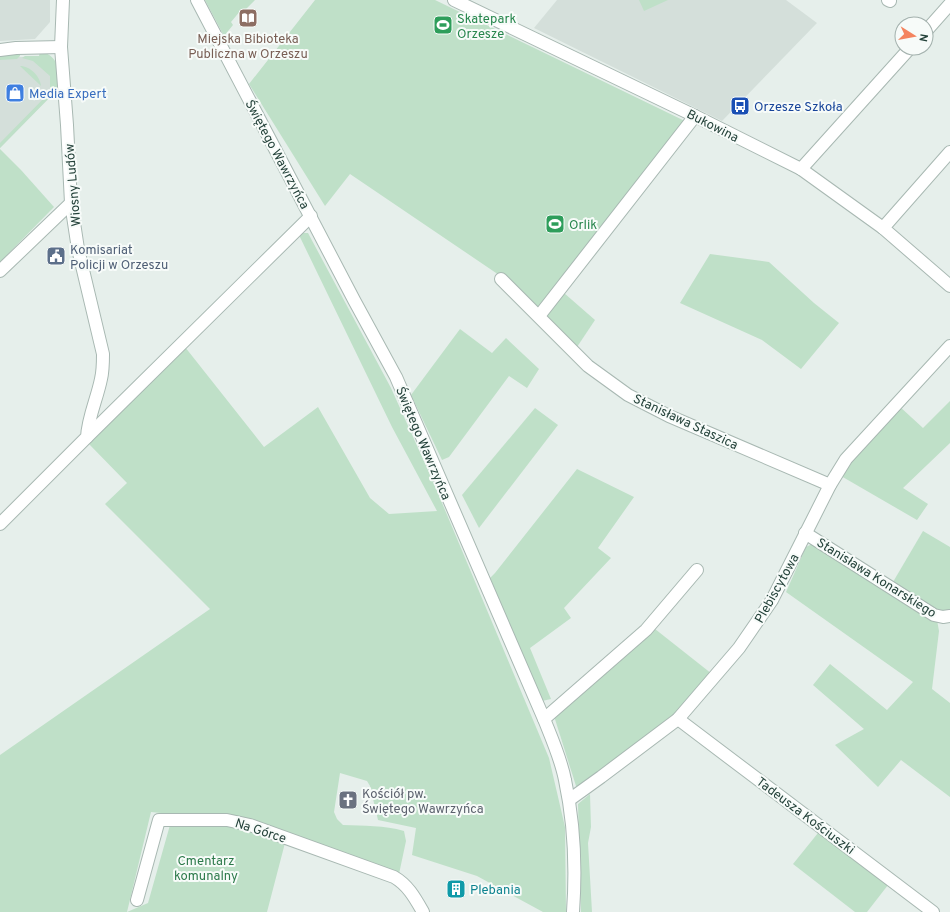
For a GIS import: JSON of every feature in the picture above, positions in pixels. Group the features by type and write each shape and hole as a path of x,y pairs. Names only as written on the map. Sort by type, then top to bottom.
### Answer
{"street":[{"name":"Wiosny Ludów","path":"63,0 62,47 71,203 78,249 103,354 101,379 90,414 87,437"},
{"name":"Świętego Wawrzyńca","path":"197,0 396,377 544,719 559,756 565,779 573,861 573,912"},
{"name":"Bukowina","path":"454,0 472,4 801,169 883,228 950,286"},
{"path":"934,22 950,4"},
{"path":"0,50 16,48 62,47"},
{"path":"801,169 903,56"},
{"path":"539,316 695,116"},
{"path":"883,228 950,152"},
{"path":"0,272 71,203"},
{"path":"0,524 311,216"},
{"name":"Stanisława Staszica","path":"501,279 588,366 628,395 669,416 830,485"},
{"name":"Plebiscytowa","path":"568,800 601,777 678,718 739,648 772,600 830,485 846,459 950,346"},
{"name":"Stanisława Konarskiego","path":"805,533 934,616 950,616"},
{"path":"544,719 646,630 697,570"},
{"name":"Tadeusza Kościuszki","path":"678,718 934,912"},
{"name":"Na Górce","path":"137,900 159,820 227,820 250,825 394,877 410,890 423,912"}],"shaded area":[{"path":"0,0 50,0 50,22 35,39 0,41"},
{"path":"557,0 786,0 817,23 722,121 534,28"},
{"path":"12,57 36,57 52,71 53,94 0,148 0,59"}],"green space":[{"path":"205,0 255,0 243,12 241,10 231,22 233,25 224,36"},
{"path":"315,0 435,0 689,123 539,316 502,277 350,174 325,206 249,84"},
{"path":"639,0 668,0 644,11"},
{"path":"20,52 20,56 17,59 0,60 0,54"},
{"path":"40,52 52,57 56,62 60,74 63,94 53,94 0,148 0,143 50,92 50,76 33,61 22,58 25,56 39,56"},
{"path":"20,66 24,66 34,72 39,79 41,86"},
{"path":"0,149 54,207 0,262"},
{"path":"298,233 308,233 391,388 432,479 549,758 565,827 566,912 543,912 477,876 412,855 416,828 378,820 370,786 367,781 340,773 334,812 337,819 343,825 381,827 404,831 406,841 399,874 250,822 151,812 127,912 0,912 0,755 210,609 105,504 127,483 89,444 185,347 264,447 318,407 370,498 389,514 437,511 392,427"},
{"path":"710,254 769,262 814,303 839,323 801,369 762,340 680,303"},
{"path":"564,293 595,320 577,347 545,316"},
{"path":"460,329 492,353 506,338 539,369 527,388 509,376 449,457 442,460 411,395"},
{"path":"950,401 950,443 903,488 928,504 917,520 841,476 853,457 899,406 923,428"},
{"path":"535,408 558,425 479,528 462,495"},
{"path":"577,469 634,497 598,548 611,558 564,608 571,618 530,648 551,699 542,701 490,578"},
{"path":"923,531 950,547 950,610 945,612 936,609 893,582"},
{"path":"814,543 937,620 939,631 932,689 950,703 950,797 901,760 878,787 835,745 864,729 813,685 830,664 887,710 913,682 786,592 806,547"},
{"path":"655,629 712,674 675,715 582,787 576,786 554,716 556,712"},
{"path":"590,794 591,827 588,843 592,912 581,912 578,804"},
{"name":"Cmentarz komunalny","path":"226,824 285,843 267,912 127,912 148,903 170,825"},
{"path":"818,833 888,885 867,912 855,912 793,864"}],"place":[{"name":"Miejska Bibioteka Publiczna w Orzeszu","path":"248,18"},
{"name":"Skatepark Orzesze","path":"443,25"},
{"name":"Media Expert","path":"15,93"},
{"name":"Orzesze Szkoła","path":"740,106"},
{"name":"Orlik","path":"555,224"},
{"name":"Komisariat Policji w Orzeszu","path":"56,256"},
{"name":"Kościół pw. Świętego Wawrzyńca","path":"348,800"},
{"name":"Plebania","path":"456,889"}]}
